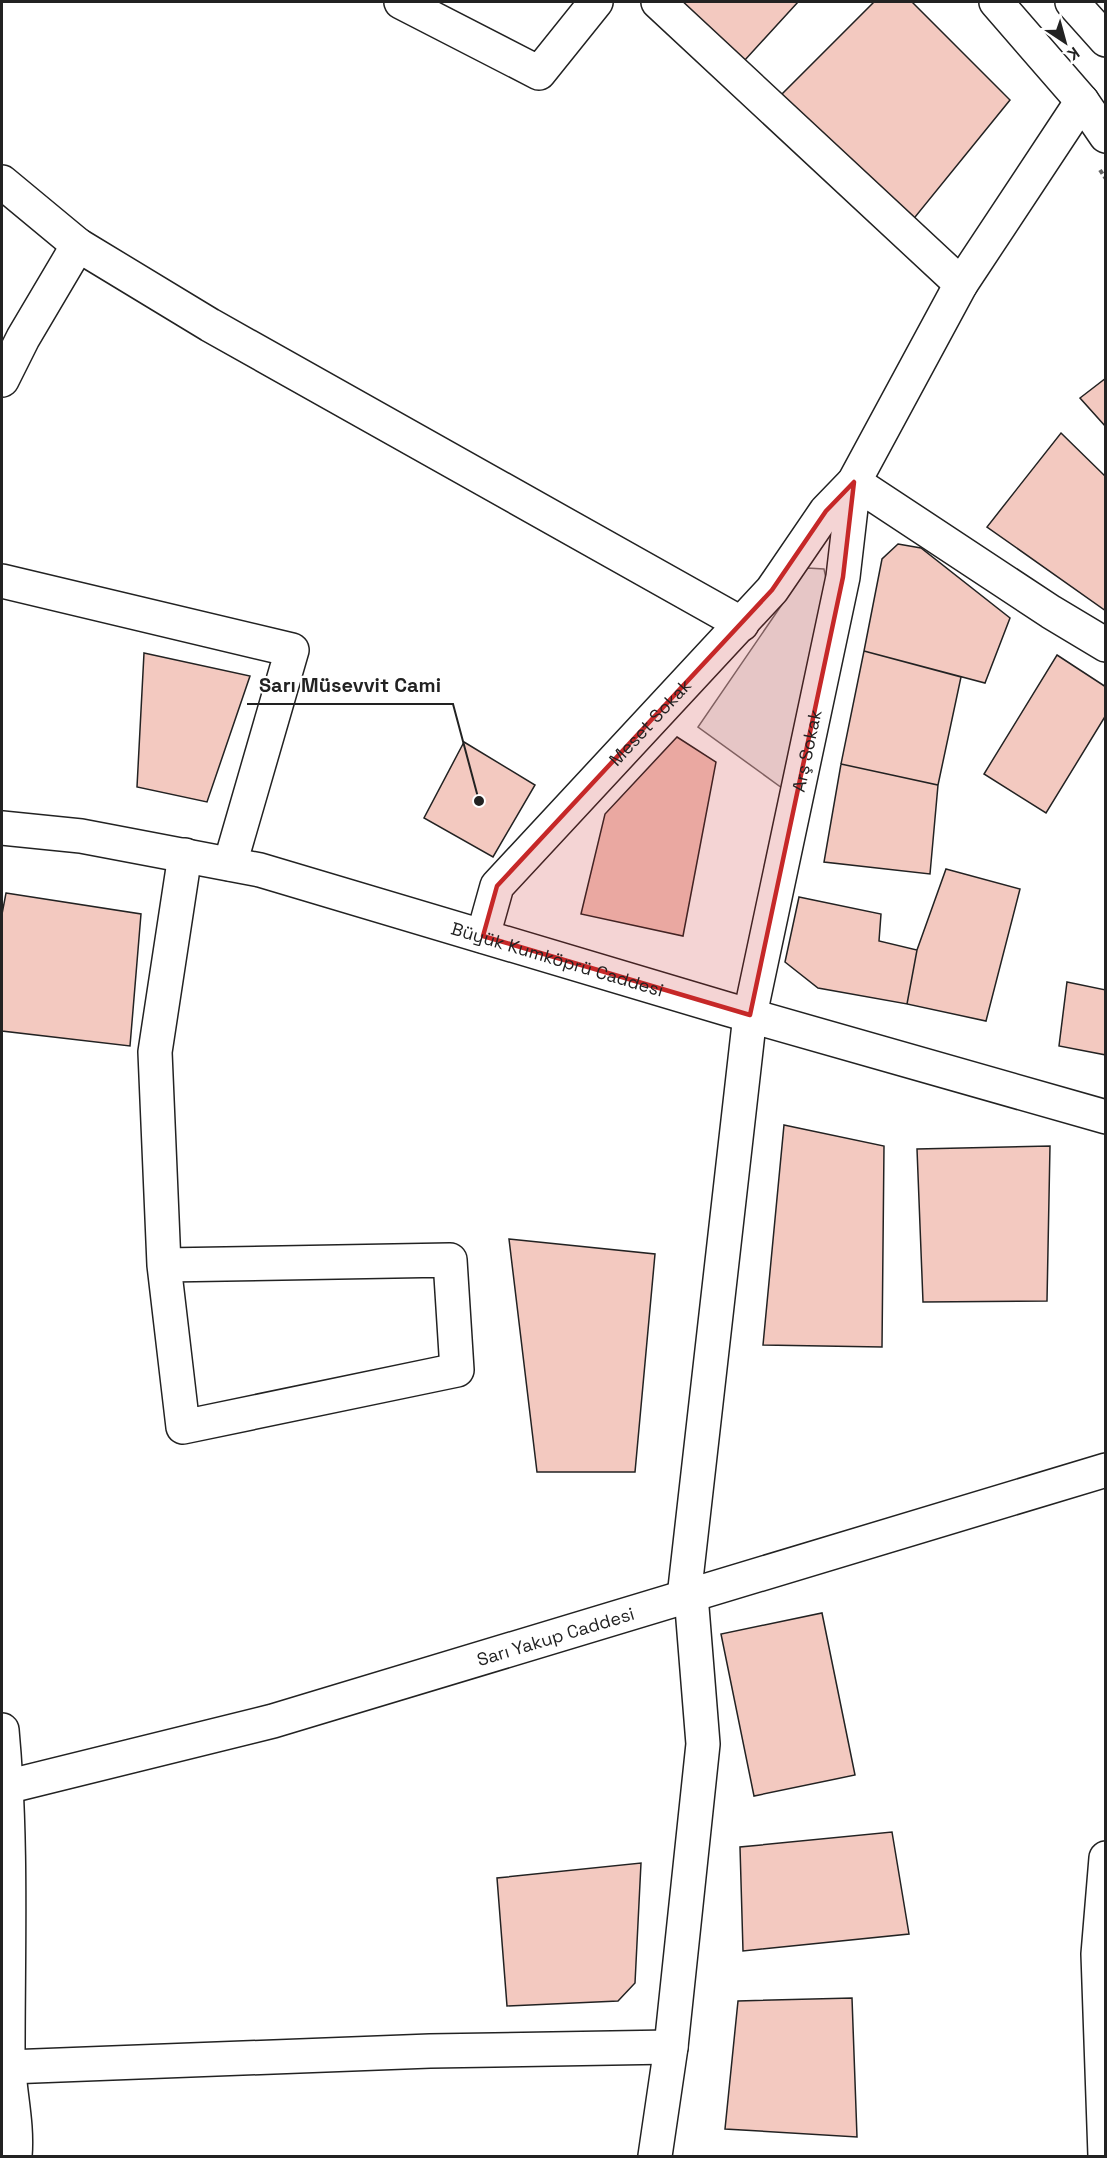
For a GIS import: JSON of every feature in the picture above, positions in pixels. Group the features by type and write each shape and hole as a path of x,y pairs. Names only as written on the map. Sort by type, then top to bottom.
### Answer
{"street":[{"path":"401,2 539,73 596,2"},
{"path":"658,2 961,284"},
{"path":"996,2 1082,101 1106,136"},
{"path":"1072,2 1106,40"},
{"path":"1082,101 961,284 854,483 1051,612 1106,645"},
{"path":"2,182 78,245 210,325 742,624"},
{"path":"2,380 23,338 78,245"},
{"name":"Meset Sokak","path":"483,936 497,886 742,624 772,590 826,512 854,483"},
{"name":"Arş Sokak","path":"655,2157 671,2047 703,1744 687,1596 750,1015 843,577 854,483"},
{"path":"2,581 292,650 230,864"},
{"name":"Büyük Kumköprü Caddesi","path":"2,828 81,836 260,870 750,1015 1106,1117"},
{"path":"164,1265 450,1260 457,1370 183,1427 164,1265 155,1052 185,855"},
{"name":"Sarı Yakup Caddesi","path":"4,1788 273,1721 1106,1470"},
{"path":"2,1730 8,2067 17,2134 15,2157"},
{"path":"1105,2157 1098,1954 1106,1858"},
{"path":"8,2067 430,2050 671,2047"}],"highlighted area":[{"path":"854,482 843,577 750,1015 483,936 497,886 772,590 826,511"}],"shaded area":[{"path":"807,568 824,569 827,583 782,788 698,727"}],"building":[{"path":"662,2 798,2 734,72"},
{"path":"874,2 912,2 1010,100 907,227 774,102"},
{"path":"1106,378 1106,427 1080,398"},
{"path":"1061,433 1106,477 1106,611 987,527"},
{"path":"898,544 921,548 1010,618 985,683 864,651 882,559"},
{"path":"864,651 961,677 938,785 841,764"},
{"path":"144,653 250,676 207,802 137,787"},
{"path":"1057,655 1106,687 1106,715 1046,813 984,774"},
{"path":"677,737 716,762 683,936 581,914 605,814"},
{"path":"464,742 535,785 493,857 424,818"},
{"path":"841,764 938,785 930,874 824,862"},
{"path":"946,869 1020,889 986,1021 907,1004 917,950"},
{"path":"6,893 141,914 130,1046 2,1031 2,914"},
{"path":"799,897 881,914 879,941 917,950 907,1004 818,988 785,962"},
{"path":"1067,982 1106,990 1106,1055 1059,1046"},
{"path":"784,1125 884,1146 882,1347 763,1345"},
{"path":"1050,1146 1047,1301 923,1302 917,1149"},
{"path":"509,1239 655,1254 635,1472 537,1472"},
{"path":"822,1613 855,1775 754,1796 721,1634"},
{"path":"892,1832 909,1934 743,1951 740,1847"},
{"path":"641,1863 635,1983 618,2001 507,2006 497,1878"},
{"path":"852,1998 857,2137 725,2129 738,2001"}],"place":[{"name":"Sarı Müsevvit Cami","path":"479,801"}]}
